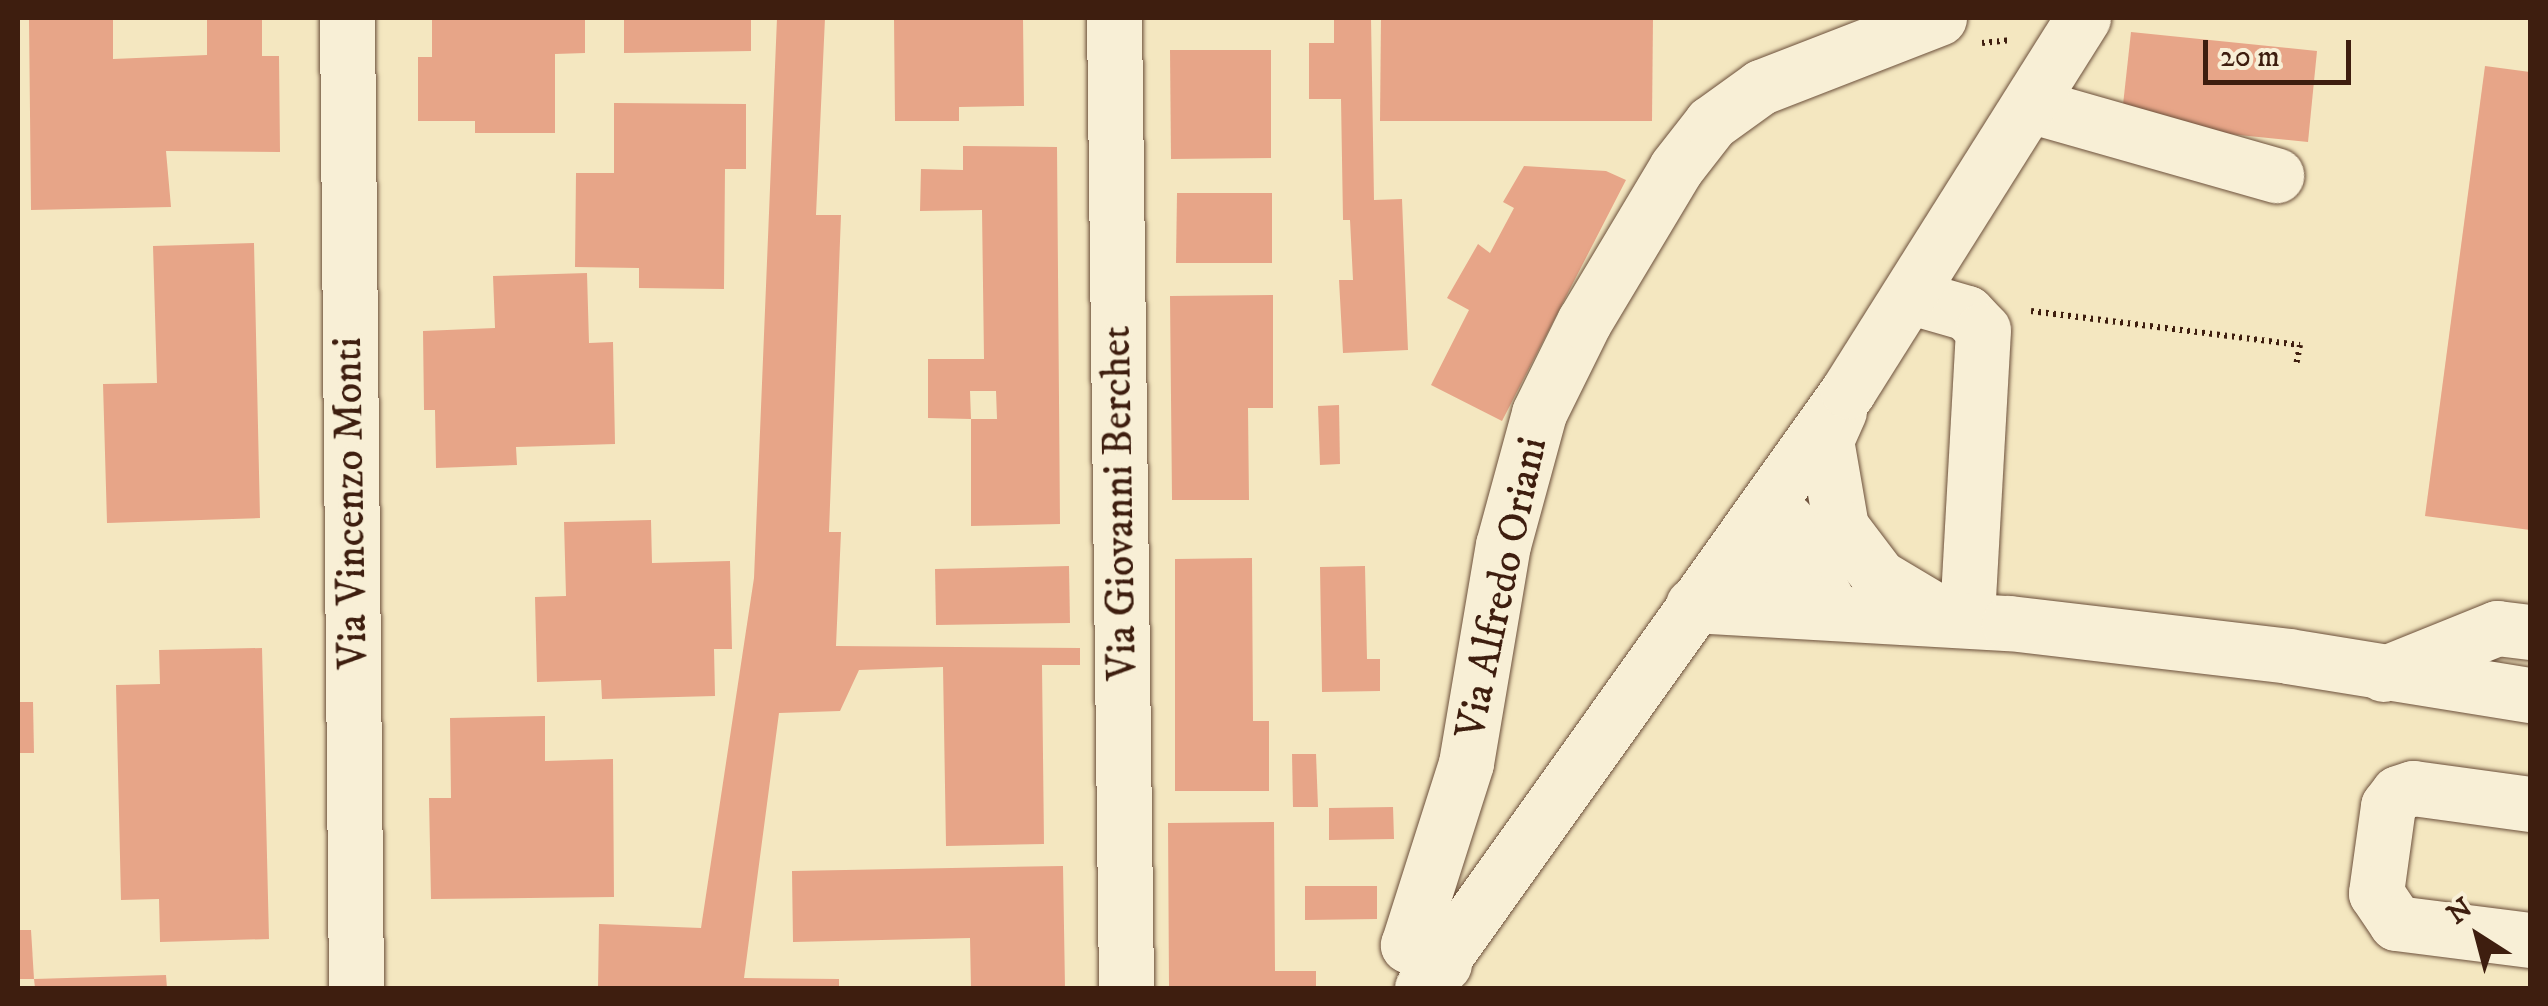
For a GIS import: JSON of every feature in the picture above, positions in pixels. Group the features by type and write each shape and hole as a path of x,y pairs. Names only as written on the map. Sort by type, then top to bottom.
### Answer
{"street":[{"name":"Via Vincenzo Monti","path":"346,18 356,988"},
{"name":"Via Giovanni Berchet","path":"1114,18 1126,988"},
{"name":"Via Alfredo Oriani","path":"1939,18 1761,87 1712,123 1676,168 1584,322 1539,413 1503,545 1466,763 1408,945 1433,976 1714,599 1912,297 2075,32"},
{"path":"2033,106 2276,175"},
{"path":"1912,297 1952,306 1980,323 1985,348 1959,619"},
{"path":"1848,391 1826,440 1842,527 1879,577 1959,619"},
{"path":"1714,599 1959,619 2288,656 2530,695"},
{"path":"2383,674 2497,628 2530,632"},
{"path":"2530,804 2413,788 2398,793 2388,806 2376,892 2396,923 2530,940"}],"path":[{"path":"1980,323 2005,308 2300,345 2296,366"}],"building":[{"path":"29,18 113,18 113,59 207,55 207,18 262,18 262,56 279,56 280,152 166,151 171,207 31,210"},
{"path":"432,18 585,18 585,53 555,54 555,133 475,133 475,121 418,121 418,57 432,57"},
{"path":"624,18 751,18 751,51 624,53"},
{"path":"777,18 825,18 816,215 841,215 829,532 841,532 836,646 1080,648 1080,665 1042,665 1044,844 946,846 943,667 859,670 840,711 779,713 744,978 839,979 839,988 598,988 599,924 701,928 754,578"},
{"path":"894,18 1023,18 1024,106 959,107 959,121 895,121"},
{"path":"1334,18 1371,18 1374,200 1402,199 1408,350 1343,353 1339,280 1353,280 1350,220 1343,220 1341,99 1309,99 1309,43 1334,43"},
{"path":"1381,18 1653,18 1652,121 1380,121"},
{"path":"2131,32 2317,51 2308,142 2121,123"},
{"path":"1170,50 1271,50 1271,158 1171,159"},
{"path":"2485,66 2530,72 2530,530 2425,516"},
{"path":"614,103 746,104 746,169 725,169 724,289 639,288 639,268 575,267 576,173 614,173"},
{"path":"963,146 1057,147 1060,524 971,526 971,419 928,418 928,359 984,359 982,210 920,211 921,169 963,170","holes":["970,391 996,391 997,419 971,419"]},
{"path":"1524,166 1606,171 1626,180 1502,421 1431,385 1469,310 1447,298 1478,244 1490,253 1514,208 1503,202"},
{"path":"1177,193 1272,193 1272,263 1176,263"},
{"path":"254,243 260,518 107,523 103,384 157,383 153,246"},
{"path":"587,273 589,343 613,342 615,444 516,447 517,465 436,468 435,410 424,410 423,331 495,328 493,276"},
{"path":"1273,295 1273,408 1248,408 1249,500 1172,500 1170,296"},
{"path":"1339,405 1340,464 1320,465 1318,406"},
{"path":"651,520 652,563 730,561 732,649 714,649 715,696 602,699 601,680 537,682 535,597 566,596 564,522"},
{"path":"1252,558 1253,721 1269,721 1269,791 1175,791 1175,559"},
{"path":"1069,566 1070,623 936,625 935,569"},
{"path":"1365,566 1367,659 1380,659 1380,691 1322,692 1320,567"},
{"path":"262,648 269,939 160,942 159,899 121,900 116,685 160,684 159,650"},
{"path":"18,702 33,702 34,753 18,753"},
{"path":"545,716 545,761 613,759 614,897 431,899 429,798 451,798 450,718"},
{"path":"1292,754 1316,754 1318,807 1293,807"},
{"path":"1393,807 1394,839 1329,840 1329,808"},
{"path":"1274,822 1275,971 1316,971 1316,988 1169,988 1168,823"},
{"path":"1063,866 1065,988 971,988 970,938 793,942 792,871"},
{"path":"1305,886 1377,886 1377,919 1305,920"},
{"path":"18,930 31,930 34,979 18,979"},
{"path":"166,975 167,988 35,988 34,979"}]}
